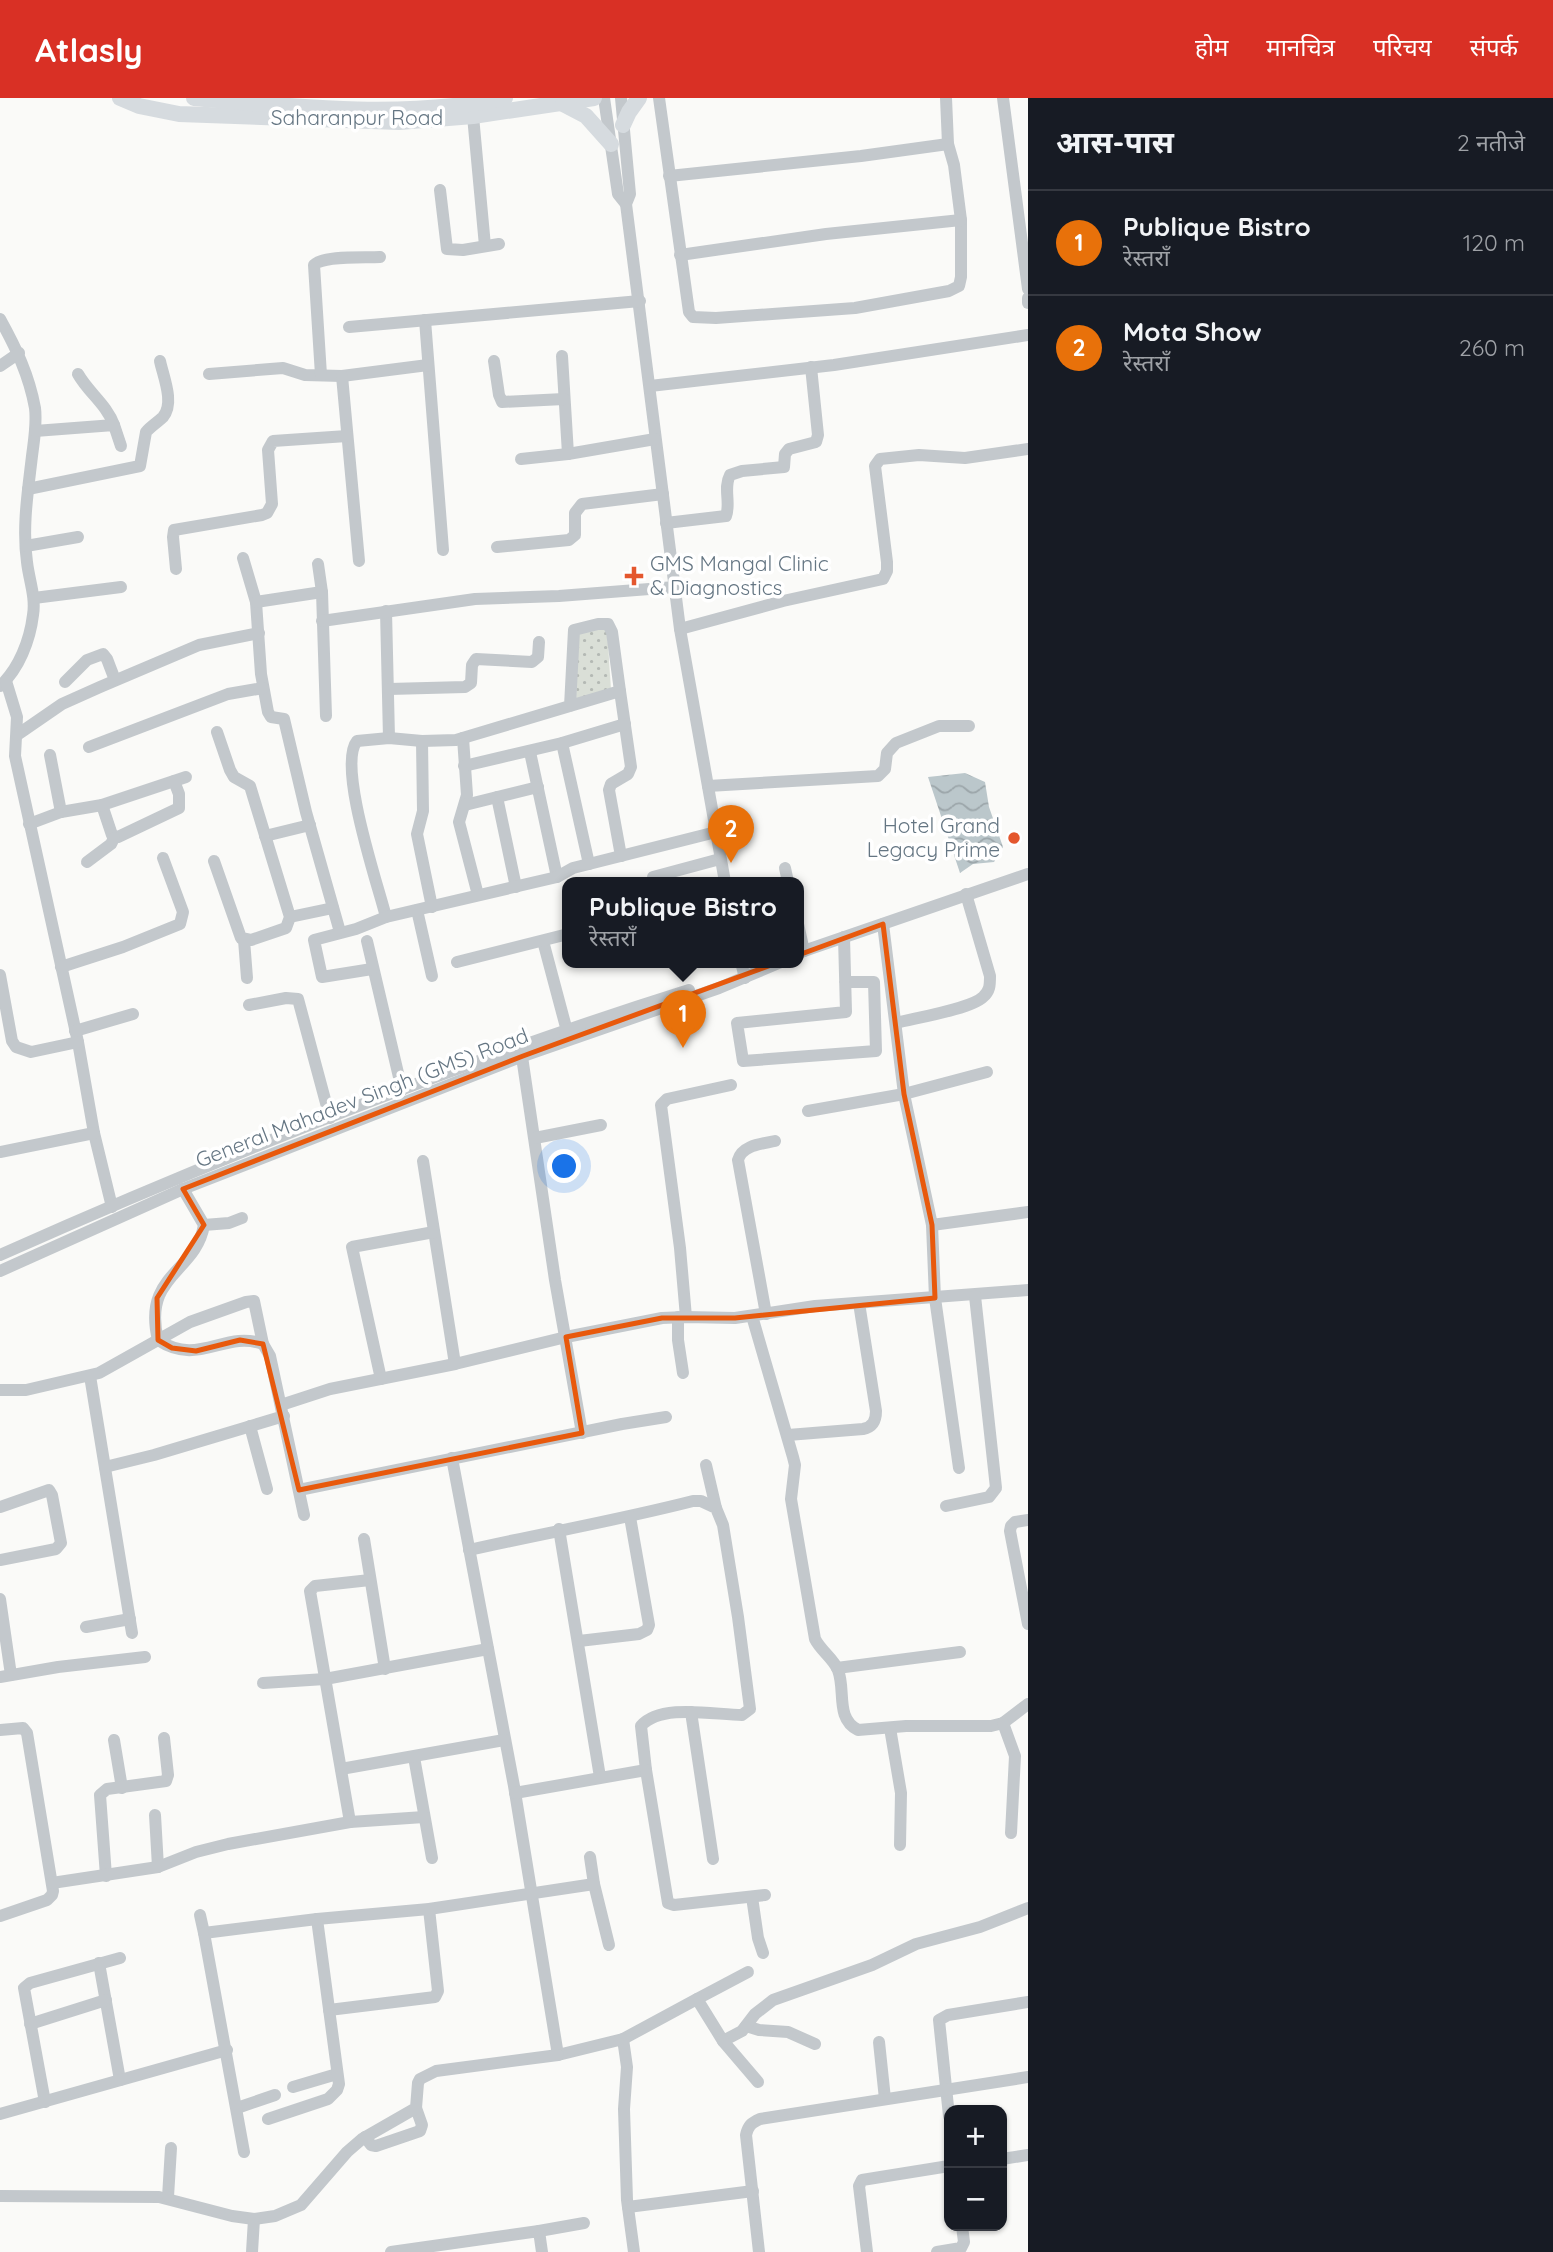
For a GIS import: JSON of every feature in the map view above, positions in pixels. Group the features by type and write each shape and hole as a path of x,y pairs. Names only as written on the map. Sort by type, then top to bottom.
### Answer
{"main road":[{"name":"Saharanpur Road","path":"121,98 139,106 179,114 303,108 388,109 469,104 500,99"},
{"name":"Saharanpur Road","path":"194,98 303,108 399,122 473,116 594,98"},
{"path":"623,125 639,98"},
{"path":"563,104 586,116 611,145"}],"street":[{"path":"604,98 618,194 626,204"},
{"path":"621,98 630,194 626,204 680,629 724,877"},
{"path":"659,98 688,312 693,317 716,318 855,308 959,286 961,220 954,165 948,144 946,98"},
{"path":"1003,98 1028,289"},
{"path":"473,116 485,246"},
{"path":"669,176 948,144"},
{"path":"440,190 447,249 463,250 499,244"},
{"path":"680,255 826,234 961,220"},
{"path":"321,376 314,265 318,261 380,257"},
{"path":"349,327 640,301"},
{"path":"0,319 19,353 30,385 36,419 25,523 34,613 27,640 3,684 17,717 15,756 112,1207"},
{"path":"425,320 443,550"},
{"path":"650,386 811,367 1028,335"},
{"path":"0,366 19,353"},
{"path":"562,356 568,454"},
{"path":"28,489 141,466 146,432 164,416 168,406 160,361"},
{"path":"494,361 502,402 564,399"},
{"path":"209,374 283,368 305,375 342,376 428,365"},
{"path":"666,523 726,516 727,482 730,475 742,471 785,467 785,454 789,449 816,442 818,435 811,367"},
{"path":"78,374 109,414 121,446"},
{"path":"342,376 359,561"},
{"path":"35,431 114,425"},
{"path":"176,569 174,530 262,515 271,509 268,450 273,441 347,436"},
{"path":"521,459 655,439"},
{"path":"680,629 783,601 883,579 886,576 887,562 875,466 880,459 919,456 965,458 1028,449"},
{"path":"496,547 569,540 575,535 575,513 582,504 663,494"},
{"path":"26,545 78,537"},
{"path":"243,558 256,602 263,688 269,715 284,719 340,932"},
{"path":"318,564 322,592 326,716"},
{"path":"34,598 121,587"},
{"path":"322,621 475,599 675,587"},
{"path":"256,602 322,592"},
{"path":"386,611 389,737"},
{"path":"570,706 572,633 577,628 605,623 611,626 631,771 609,787 621,856"},
{"path":"17,735 62,704 115,680 200,645 259,633"},
{"path":"389,689 468,686 471,683 472,665 476,660 531,662 537,657 539,642"},
{"path":"65,682 86,660 103,654 115,680"},
{"path":"89,747 228,694 263,688"},
{"path":"386,917 353,794 350,757 357,741 389,737 422,741 463,738 620,691"},
{"path":"464,766 562,743 625,724"},
{"path":"708,786 878,776 883,773 887,753 895,743 939,726 969,726"},
{"path":"217,732 230,771 250,786 290,917 286,928 244,940"},
{"path":"463,738 467,796 459,822 478,895"},
{"path":"422,741 423,811 417,834 432,907"},
{"path":"562,743 589,864"},
{"path":"530,751 557,877"},
{"path":"50,755 61,812"},
{"path":"29,824 61,812 102,805 180,779 179,808 114,838"},
{"path":"465,805 538,787"},
{"path":"497,797 516,887"},
{"path":"87,862 111,844 114,838 102,805"},
{"path":"265,836 310,825"},
{"path":"372,969 322,977 314,940 356,929 386,917 557,877 573,868 716,832"},
{"path":"61,967 122,947 180,923 183,912 163,858"},
{"path":"653,877 720,859"},
{"path":"214,861 237,930 244,940 247,978"},
{"path":"785,868 787,877"},
{"path":"804,951 1028,874"},
{"path":"896,1023 974,1003 987,993 990,976 966,894"},
{"path":"290,917 333,908"},
{"path":"417,910 432,976"},
{"path":"883,924 904,1094 932,1225 934,1298 959,1468"},
{"path":"457,962 562,936"},
{"path":"844,937 845,982 846,1012 737,1023 743,1061 876,1051 874,982 845,982"},
{"path":"367,941 402,1090"},
{"path":"543,941 567,1031"},
{"path":"0,1255 402,1090 522,1051 567,1031 743,971"},
{"name":"General Mahadev Singh (GMS) Road","path":"0,1271 183,1189 522,1051 743,971"},
{"path":"0,975 12,1041 16,1047 31,1052 133,1014"},
{"path":"249,1005 286,998 299,999 330,1118"},
{"path":"522,1051 555,1280 582,1433"},
{"path":"808,1111 904,1094 987,1072"},
{"path":"683,1373 678,1340 682,1317 680,1248 661,1105 667,1099 731,1085"},
{"path":"535,1138 601,1125"},
{"path":"0,1152 94,1133"},
{"path":"766,1314 738,1160 745,1150 775,1141"},
{"path":"423,1161 455,1364"},
{"path":"183,1189 204,1226 203,1233 157,1298 154,1319 158,1340 172,1348 196,1351 240,1340 263,1344"},
{"path":"932,1225 1028,1212"},
{"path":"204,1226 229,1223 242,1218"},
{"path":"381,1379 352,1247 434,1232"},
{"path":"105,1467 250,1426 330,1389 455,1364 566,1337 682,1317 714,1319 816,1306 1028,1290"},
{"path":"946,1506 989,1497 996,1488 975,1296"},
{"path":"0,1390 26,1390 90,1376 114,1367 135,1351 190,1322 254,1301 263,1344 270,1356 304,1515"},
{"path":"788,1434 863,1429 868,1428 875,1420 876,1411 859,1303"},
{"path":"752,1316 795,1465 791,1499 815,1639 837,1668 843,1713 851,1726 858,1730 991,1726 1003,1723 1028,1704"},
{"path":"90,1376 132,1633"},
{"path":"299,1490 666,1417"},
{"path":"250,1426 267,1489"},
{"path":"452,1458 515,1793 558,2055"},
{"path":"706,1465 716,1508 723,1525 750,1709 742,1715 691,1712 653,1717 641,1726 640,1733 668,1903 674,1905 758,1896 758,1938 763,1953"},
{"path":"0,1507 49,1490 61,1546 0,1560"},
{"path":"469,1550 559,1529 630,1517 693,1501 701,1501 716,1508"},
{"path":"579,1641 639,1634 647,1630 649,1625 630,1517"},
{"path":"1028,1520 1016,1522 1010,1531 1028,1625"},
{"path":"559,1529 600,1777"},
{"path":"364,1539 385,1669"},
{"path":"350,1822 310,1591 316,1586 370,1580"},
{"path":"0,1599 5,1676 89,1662 145,1657"},
{"path":"86,1628 130,1619"},
{"path":"263,1683 325,1679 488,1649"},
{"path":"837,1668 960,1651"},
{"path":"691,1712 713,1859"},
{"path":"1003,1723 1015,1756 1011,1833"},
{"path":"0,1916 47,1900 52,1895 27,1734 23,1728 1,1727"},
{"path":"890,1727 901,1793 900,1845"},
{"path":"107,1877 100,1796 107,1789 166,1781 168,1775 163,1738"},
{"path":"114,1740 122,1788"},
{"path":"341,1769 504,1740"},
{"path":"414,1757 432,1858"},
{"path":"515,1793 646,1770"},
{"path":"155,1815 158,1867"},
{"path":"52,1883 107,1877 158,1867 196,1852 228,1844 350,1822 424,1817"},
{"path":"590,1857 609,1945"},
{"path":"204,1933 429,1909 594,1884"},
{"path":"723,2041 746,2026 763,2007 786,1994 848,1975 916,1944 980,1927 1028,1908"},
{"path":"329,2010 435,1997 438,1991 429,1909"},
{"path":"200,1915 244,2152"},
{"path":"268,2119 328,2099 337,2090 338,2074 317,1919"},
{"path":"45,2102 24,1992 26,1985 120,1958"},
{"path":"99,1964 120,2080"},
{"path":"365,2137 371,2145 376,2146 420,2131 422,2125 416,2108 418,2083 436,2071 558,2055 622,2039 748,1972"},
{"path":"697,1999 723,2041 758,2082"},
{"path":"30,2024 106,2000"},
{"path":"948,2105 939,2020 948,2015 1028,2002"},
{"path":"746,2026 759,2030 788,2032 815,2044"},
{"path":"622,2039 627,2067 624,2109 628,2207 634,2252"},
{"path":"879,2042 885,2099"},
{"path":"0,2114 227,2050"},
{"path":"293,2087 338,2074"},
{"path":"758,2252 747,2135 748,2127 752,2123 760,2119 1028,2077"},
{"path":"237,2108 275,2095"},
{"path":"0,2196 168,2197 207,2210 254,2219 275,2216 300,2205 347,2152 365,2137 416,2108"},
{"path":"168,2197 172,2148"},
{"path":"1007,2158 1028,2155"},
{"path":"867,2252 859,2186 862,2180 944,2167"},
{"path":"628,2207 752,2191"},
{"path":"252,2252 254,2219"},
{"path":"391,2252 584,2223"},
{"path":"539,2231 542,2252"},
{"path":"937,2252 961,2248 964,2242 963,2231"}],"highlighted area":[{"path":"883,924 904,1094 932,1225 935,1298 735,1318 662,1318 566,1337 582,1433 299,1490 263,1344 240,1340 196,1351 172,1348 158,1340 157,1298 204,1225 183,1189 523,1056"}],"shaded area":[{"path":"607,628 611,690 576,700 578,633"}],"water":[{"path":"965,773 985,782 989,807 1003,847 994,862 973,864 960,873 928,777"}],"place":[{"name":"GMS Mangal Clinic & Diagnostics","path":"634,576"},
{"name":"Hotel Grand Legacy Prime","path":"1014,838"},
{"name":"Mota Show","path":"731,863"},
{"name":"Publique Bistro","path":"683,1048"}]}
